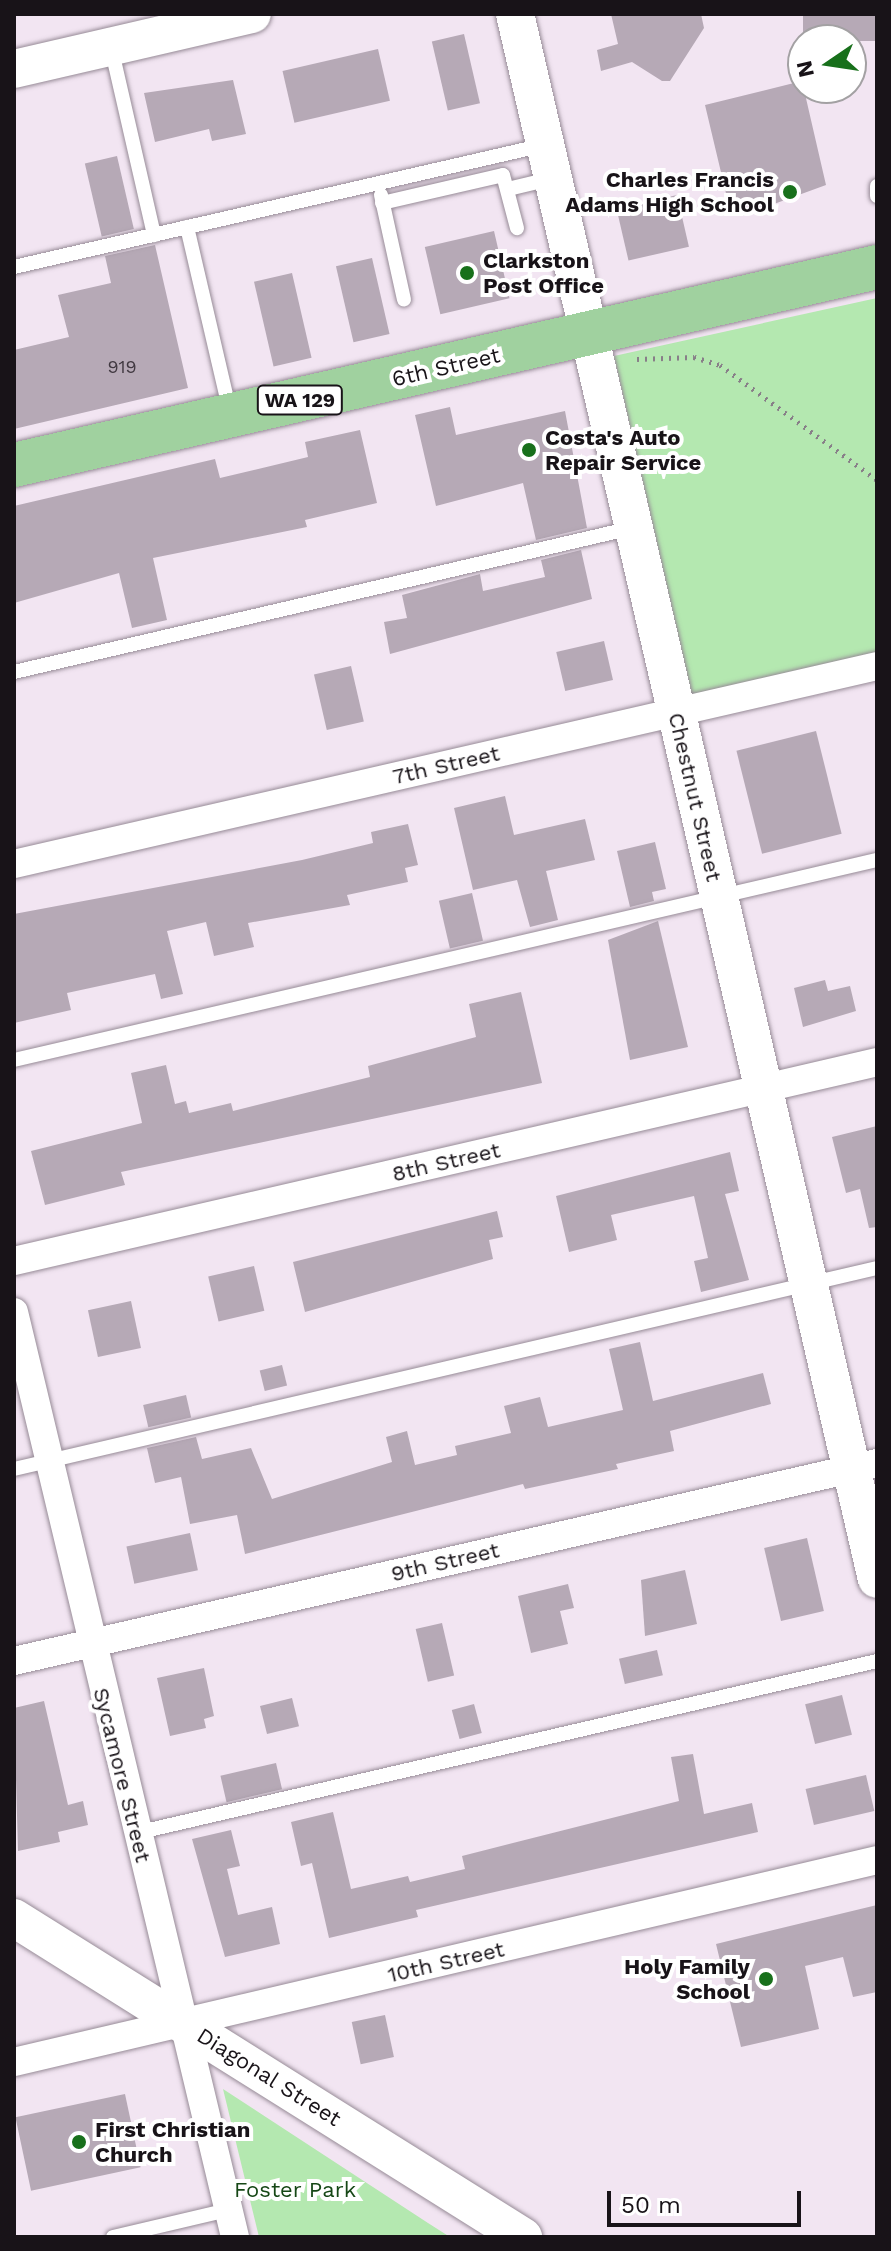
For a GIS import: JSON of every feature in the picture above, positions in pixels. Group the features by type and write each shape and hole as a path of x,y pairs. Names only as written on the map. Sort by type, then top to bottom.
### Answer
{"main road":[{"name":"6th Street","path":"14,465 877,267"}],"street":[{"path":"14,69 252,14"},
{"name":"Chestnut Street","path":"515,14 548,162 600,331 632,528 761,1089 808,1284 864,1466 877,1579"},
{"name":"7th Street","path":"14,864 877,666"},
{"name":"8th Street","path":"14,1261 877,1062"},
{"name":"Sycamore Street","path":"14,1312 89,1644 231,2224"},
{"name":"9th Street","path":"14,1661 864,1466"},
{"name":"10th Street","path":"14,2062 877,1860"},
{"name":"Diagonal Street","path":"14,1918 523,2237"}],"lane":[{"path":"111,47 154,235"},
{"path":"14,267 378,183 548,162"},
{"path":"508,189 548,162"},
{"path":"382,203 498,175 508,189 517,228"},
{"path":"378,183 404,300"},
{"path":"877,186 877,196"},
{"path":"187,227 231,416"},
{"path":"14,672 632,528"},
{"path":"14,1060 877,860"},
{"path":"14,1469 877,1268"},
{"path":"136,1833 877,1661"},
{"path":"113,2237 231,2224"}],"path":[{"path":"600,331 620,358 694,357 720,365 877,480"}],"green space":[{"path":"877,298 877,666 695,708 614,356"},
{"name":"Foster Park","path":"223,2089 428,2223 450,2237 259,2237"}],"building":[{"path":"611,14 701,14 704,28 670,81 662,81 632,62 601,71 597,50 618,44"},
{"path":"803,14 877,14 877,41 867,41 867,24 803,24"},
{"path":"464,34 480,103 448,111 432,41"},
{"path":"378,49 390,101 294,123 283,71"},
{"path":"233,80 246,134 212,141 209,129 155,142 144,93"},
{"path":"787,85 787,104 807,104 826,185 763,208 761,199 729,206 705,105"},
{"path":"117,156 134,229 102,237 85,163"},
{"path":"677,195 689,247 629,261 617,209"},
{"name":"Clarkston Post Office","path":"494,231 510,298 440,314 425,247"},
{"path":"155,245 188,388 14,429 14,350 69,337 58,295 111,283 105,256"},
{"path":"372,258 390,334 353,342 336,266"},
{"path":"292,273 312,358 274,367 254,282"},
{"path":"450,407 456,435 565,411 587,528 536,540 523,483 436,506 415,415"},
{"path":"360,430 377,503 305,520 307,527 153,558 167,620 132,628 119,573 14,603 14,506 215,459 220,478 308,457 305,442"},
{"path":"581,550 592,599 390,654 384,622 407,618 402,595 480,574 483,591 545,577 541,560"},
{"path":"604,641 613,680 565,691 556,652"},
{"path":"351,666 364,722 327,730 314,675"},
{"path":"816,731 842,834 762,854 736,751"},
{"path":"505,796 514,835 585,819 595,860 546,871 558,920 530,927 517,880 473,890 454,808"},
{"path":"408,824 418,865 405,868 408,882 347,895 350,905 248,923 254,947 214,956 206,922 167,931 183,994 161,999 155,974 67,993 71,1010 14,1023 14,914 302,860 373,843 371,832"},
{"path":"655,842 666,889 652,892 654,901 630,907 617,851"},
{"path":"472,893 483,941 450,948 439,901"},
{"path":"658,921 688,1047 630,1060 608,940"},
{"path":"825,980 828,991 850,986 856,1011 803,1027 794,988"},
{"path":"521,992 542,1083 121,1172 125,1185 45,1205 31,1151 142,1123 131,1073 166,1065 175,1104 186,1101 189,1113 231,1103 233,1111 370,1077 368,1066 476,1037 469,1004"},
{"path":"877,1126 877,1227 869,1228 860,1189 846,1193 832,1137"},
{"path":"730,1152 739,1191 725,1194 749,1280 701,1292 694,1261 708,1258 694,1196 611,1215 617,1240 569,1252 556,1196"},
{"path":"497,1211 503,1237 489,1240 493,1259 305,1312 293,1262"},
{"path":"254,1266 264,1311 219,1321 208,1277"},
{"path":"131,1301 141,1348 98,1357 88,1310"},
{"path":"640,1342 653,1401 763,1373 771,1404 670,1431 674,1451 616,1464 618,1469 525,1489 523,1484 245,1554 237,1515 190,1524 181,1477 155,1483 147,1448 196,1437 202,1459 251,1448 272,1499 392,1462 386,1437 407,1431 415,1465 457,1455 455,1446 511,1433 504,1406 540,1397 548,1427 623,1410 609,1349"},
{"path":"282,1365 287,1385 265,1391 260,1371"},
{"path":"186,1395 191,1417 148,1427 143,1405"},
{"path":"190,1533 198,1570 134,1584 126,1547"},
{"path":"807,1538 824,1611 781,1621 764,1548"},
{"path":"685,1570 697,1624 645,1636 641,1580"},
{"path":"568,1584 574,1608 560,1611 568,1644 531,1653 518,1596"},
{"path":"442,1623 454,1676 428,1682 416,1629"},
{"path":"657,1650 663,1675 625,1684 619,1659"},
{"path":"204,1668 214,1716 204,1719 206,1728 170,1736 157,1678"},
{"path":"842,1695 852,1735 815,1744 805,1704"},
{"path":"292,1698 299,1726 267,1734 260,1706"},
{"path":"44,1701 68,1805 83,1801 88,1825 58,1832 60,1842 18,1851 14,1708"},
{"path":"474,1704 482,1733 460,1739 452,1710"},
{"path":"693,1754 704,1814 752,1803 758,1832 416,1910 418,1917 329,1938 312,1863 301,1866 291,1822 333,1812 351,1889 408,1876 410,1882 465,1869 462,1856 679,1801 671,1757"},
{"path":"276,1763 282,1789 227,1802 220,1776"},
{"path":"866,1775 874,1811 814,1825 806,1789"},
{"path":"231,1830 240,1866 227,1869 238,1915 272,1907 280,1944 225,1957 192,1839"},
{"name":"Holy Family School","path":"877,1905 877,1992 853,1997 843,1957 805,1966 819,2029 741,2047 716,1944"},
{"path":"385,2015 394,2057 361,2064 352,2022"},
{"name":"First Christian Church","path":"125,2094 141,2167 31,2191 15,2117"}],"place":[{"name":"Charles Francis Adams High School","path":"790,192"},
{"name":"Clarkston Post Office","path":"467,273"},
{"name":"Costa's Auto Repair Service","path":"529,450"},
{"name":"Holy Family School","path":"766,1979"},
{"name":"First Christian Church","path":"79,2142"}]}
